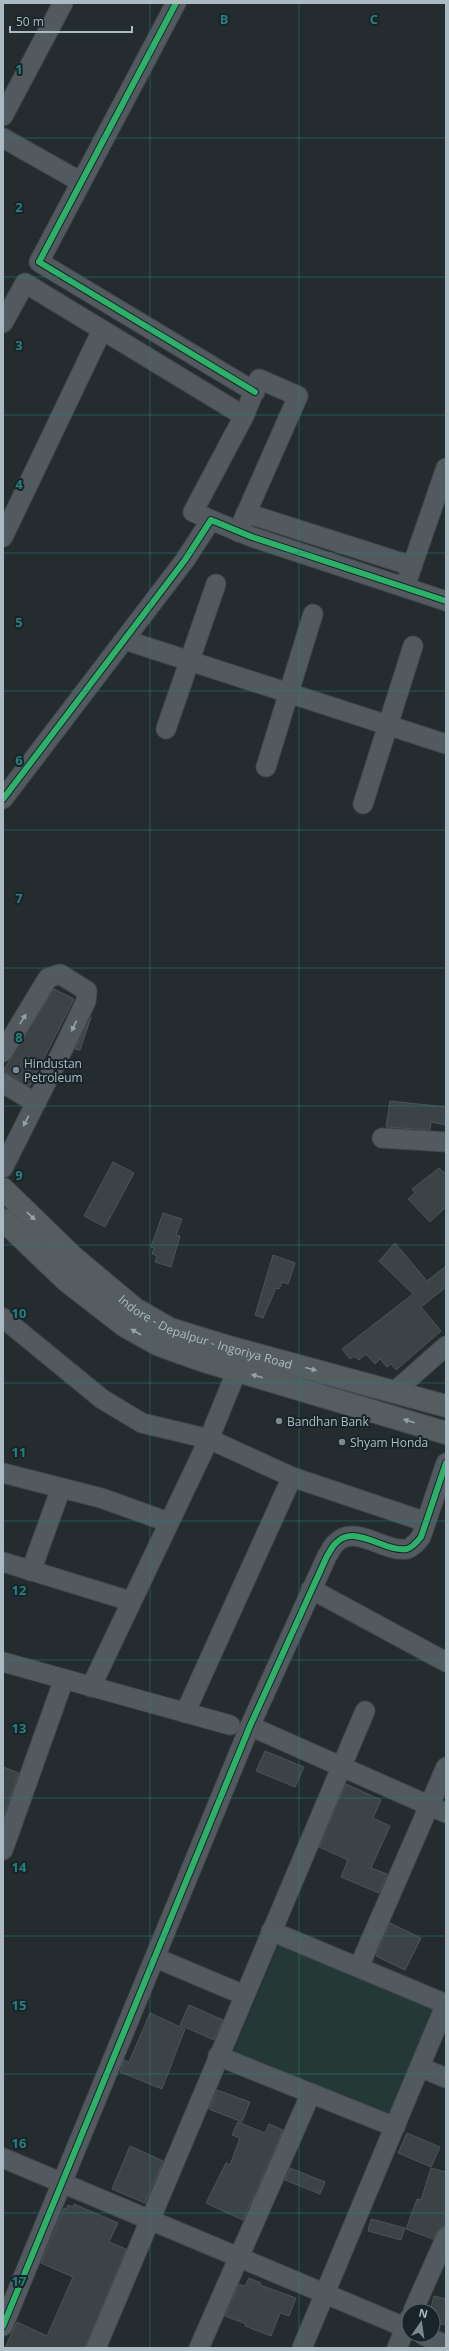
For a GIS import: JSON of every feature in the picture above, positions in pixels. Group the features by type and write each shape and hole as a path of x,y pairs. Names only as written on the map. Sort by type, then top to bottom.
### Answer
{"main road":[{"name":"Indore - Depalpur - Ingoriya Road","path":"3,1189 73,1257 136,1309 170,1329 225,1346 446,1406"},
{"name":"Indore - Depalpur - Ingoriya Road","path":"3,1220 67,1281 125,1326 159,1345 446,1433"}],"street":[{"path":"3,116 63,3"},
{"path":"3,323 38,262 176,3"},
{"path":"3,138 81,182"},
{"path":"38,262 254,392"},
{"path":"25,283 244,416"},
{"path":"3,537 102,330"},
{"path":"238,532 298,396 259,379 244,416 193,512 238,532 446,601"},
{"path":"404,587 446,468"},
{"path":"246,513 412,566"},
{"path":"3,799 185,560 211,520"},
{"path":"166,729 216,584"},
{"path":"266,766 313,614"},
{"path":"125,640 290,692 446,744"},
{"path":"363,804 414,646"},
{"path":"3,1052 48,978 60,974 87,991 86,1001 70,1035 3,1168"},
{"path":"3,1083 36,1103"},
{"path":"382,1138 446,1142"},
{"path":"3,1318 83,1385 122,1412 142,1423 208,1439 292,1477 426,1522"},
{"path":"394,1392 446,1346"},
{"path":"91,1686 208,1439 237,1370"},
{"path":"3,2326 61,2183 156,1958 250,1726 311,1590 336,1542 346,1537 364,1538 396,1549 407,1549 414,1545 421,1537 446,1462"},
{"path":"3,1473 121,1505 168,1522"},
{"path":"185,1713 292,1477"},
{"path":"31,1571 61,1488"},
{"path":"3,1562 130,1601"},
{"path":"311,1590 446,1662"},
{"path":"3,1662 230,1725"},
{"path":"3,1850 64,1679"},
{"path":"96,2348 218,2056 365,1711"},
{"path":"250,1726 446,1813"},
{"path":"359,1967 446,1767"},
{"path":"271,1931 446,2004 302,2348"},
{"path":"156,1958 244,1995"},
{"path":"218,2056 395,2127"},
{"path":"420,2067 446,2078"},
{"path":"199,2348 311,2093"},
{"path":"3,2158 324,2294 401,2319"},
{"path":"417,2303 446,2238"}],"green space":[{"path":"279,1944 435,2010 389,2118 233,2053"}],"building":[{"path":"54,989 74,999 30,1086 3,1071"},
{"path":"91,1017 80,1050 75,1049"},
{"path":"390,1101 446,1107 446,1125 431,1122 430,1130 386,1127"},
{"path":"113,1162 134,1173 105,1227 84,1216"},
{"path":"439,1168 446,1174 446,1207 430,1222 408,1199 415,1193 412,1189"},
{"path":"163,1213 182,1219 176,1235 180,1236 171,1267 155,1262 157,1256 152,1254 154,1248 151,1247"},
{"path":"395,1243 427,1281 446,1266 446,1287 421,1307 441,1331 396,1370 391,1364 387,1367 380,1359 375,1364 366,1354 359,1360 354,1356 350,1359 342,1349 413,1294 379,1261"},
{"path":"273,1255 295,1263 288,1284 282,1282 279,1289 276,1288 263,1318 255,1315"},
{"path":"265,1751 304,1767 295,1787 256,1771"},
{"path":"3,1767 19,1773 3,1817"},
{"path":"346,1784 381,1800 373,1818 390,1826 371,1868 387,1874 379,1893 341,1877 348,1860 319,1847"},
{"path":"390,1923 421,1938 405,1970 376,1956"},
{"path":"189,2005 223,2020 214,2040 180,2025"},
{"path":"150,2013 185,2029 162,2089 120,2072 124,2060 129,2062"},
{"path":"217,2090 250,2102 242,2122 209,2109"},
{"path":"238,2122 265,2133 269,2124 283,2130 243,2220 206,2203 226,2163 230,2165 240,2138 232,2135"},
{"path":"407,2133 440,2147 431,2167 398,2153"},
{"path":"130,2146 163,2161 145,2203 112,2189"},
{"path":"290,2168 325,2182 320,2194 285,2180"},
{"path":"431,2168 446,2172 446,2226 439,2228 433,2239 406,2229 417,2199 421,2200"},
{"path":"74,2204 118,2223 109,2242 126,2249 85,2348 5,2348 17,2322 47,2336 73,2277 41,2263 64,2208 66,2209 68,2205 73,2207"},
{"path":"371,2219 405,2228 401,2240 368,2231"},
{"path":"249,2278 261,2283 260,2285 296,2298 289,2316 280,2313 271,2336 225,2316 239,2284 245,2286"},
{"path":"434,2296 446,2299 446,2325 441,2324 441,2303 432,2303"}],"cycle path":[{"path":"176,3 39,262 255,392"},
{"path":"3,799 185,560 211,520 252,537 446,601"},
{"path":"3,2326 250,1726 327,1556 336,1543 344,1538 352,1536 361,1537 398,1549 407,1549 413,1546 421,1537 446,1463"}],"place":[{"name":"Hindustan Petroleum","path":"16,1070"},
{"name":"Bandhan Bank","path":"279,1421"},
{"name":"Shyam Honda","path":"342,1442"}]}
